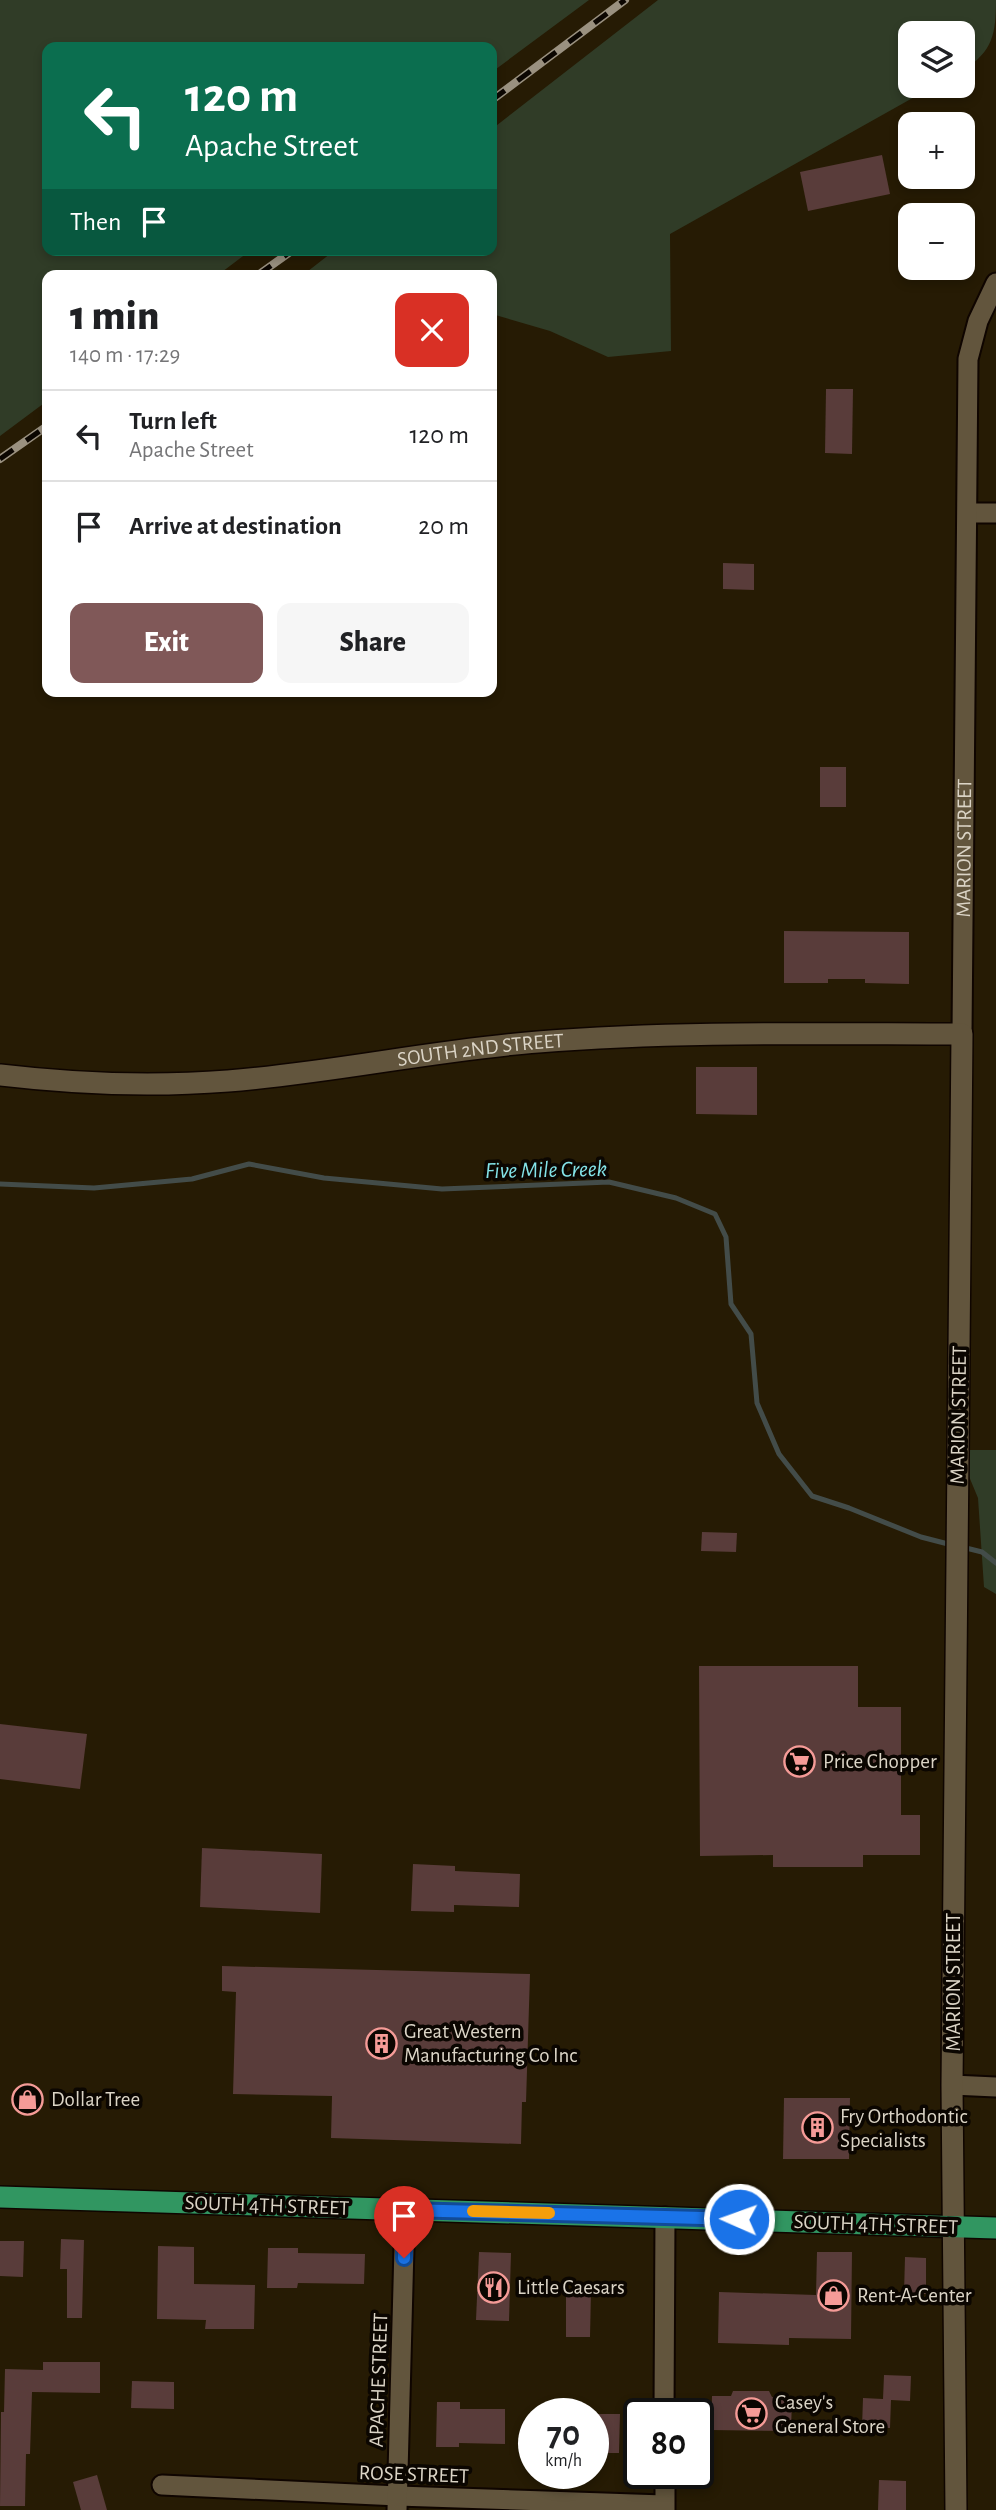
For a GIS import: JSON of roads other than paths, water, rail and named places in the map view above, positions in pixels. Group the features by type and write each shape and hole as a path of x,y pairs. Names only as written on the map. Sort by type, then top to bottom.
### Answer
{"highway":[{"name":"SOUTH 4TH STREET","path":"0,2197 996,2228"}],"street":[{"name":"MARION STREET","path":"956,2510 952,2085 969,513 968,359 978,321 996,283"},
{"path":"969,513 996,513"},
{"name":"SOUTH 2ND STREET","path":"0,1075 39,1080 148,1085 228,1081 537,1042 719,1034 962,1034"},
{"path":"952,2085 996,2087"},
{"name":"APACHE STREET","path":"398,2503 405,2210"},
{"path":"664,2398 665,2217"},
{"name":"ROSE STREET","path":"162,2485 398,2503 664,2508"},
{"path":"664,2489 664,2508"}],"waterway":[{"name":"Five Mile Creek","path":"0,1184 94,1188 192,1179 249,1164 324,1178 442,1189 609,1182 676,1198 715,1214 726,1237 731,1304 751,1334 757,1403 779,1454 812,1496 921,1537 952,1545"},
{"name":"Five Mile Creek","path":"962,1547 982,1552 996,1563"}],"railway":[{"path":"497,96 625,0"},
{"path":"265,270 285,256"},
{"path":"0,459 42,430"}],"place":[{"name":"Price Chopper","path":"800,1761"},
{"name":"Great Western Manufacturing Co Inc","path":"381,2043"},
{"name":"Dollar Tree","path":"28,2099"},
{"name":"Fry Orthodontic Specialists","path":"817,2128"},
{"name":"Little Caesars","path":"494,2287"},
{"name":"Rent-A-Center","path":"834,2295"},
{"name":"Casey's General Store","path":"752,2414"}]}
